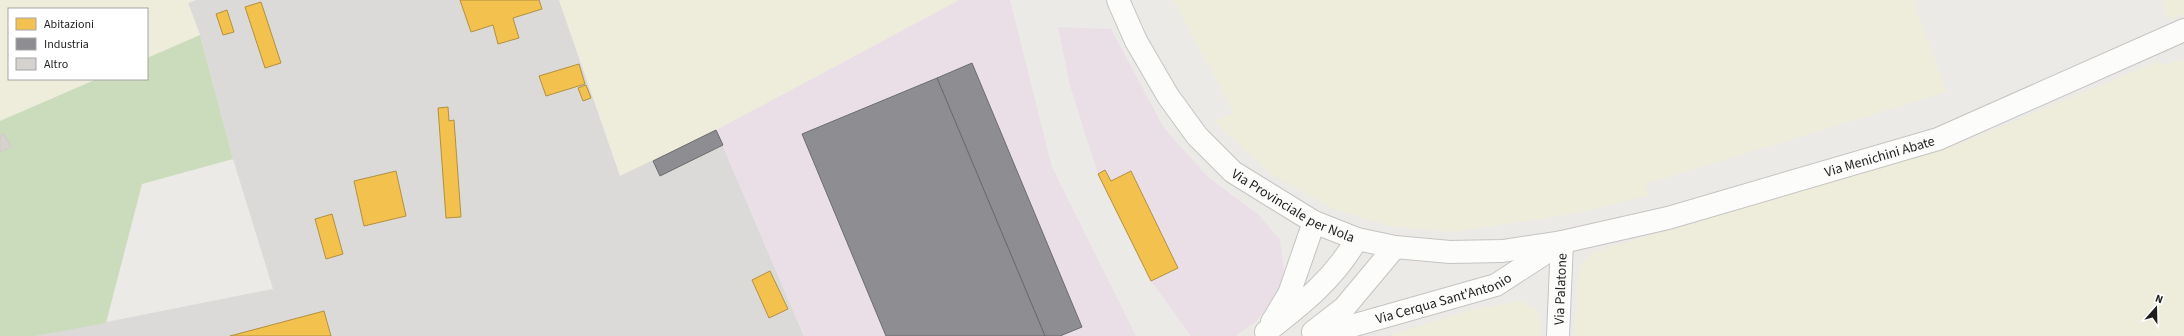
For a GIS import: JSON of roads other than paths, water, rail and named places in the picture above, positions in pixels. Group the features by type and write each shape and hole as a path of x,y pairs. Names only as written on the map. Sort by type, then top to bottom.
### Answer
{"street":[{"name":"Via Provinciale per Nola","path":"1118,0 1136,41 1168,96 1197,136 1233,172 1314,222 1357,239 1395,247 1450,252 1503,251 1562,242"},
{"name":"Via Menichini Abate","path":"1562,242 1668,218 1938,139 2184,30"},
{"path":"1265,334 1289,294 1314,222"},
{"path":"1265,334 1306,301 1344,261 1357,239"},
{"name":"Via Cerqua Sant'Antonio","path":"1316,336 1496,285 1562,242"},
{"name":"Via Palatone","path":"1558,336 1562,242"},
{"path":"1308,336 1344,308 1395,247"}]}
